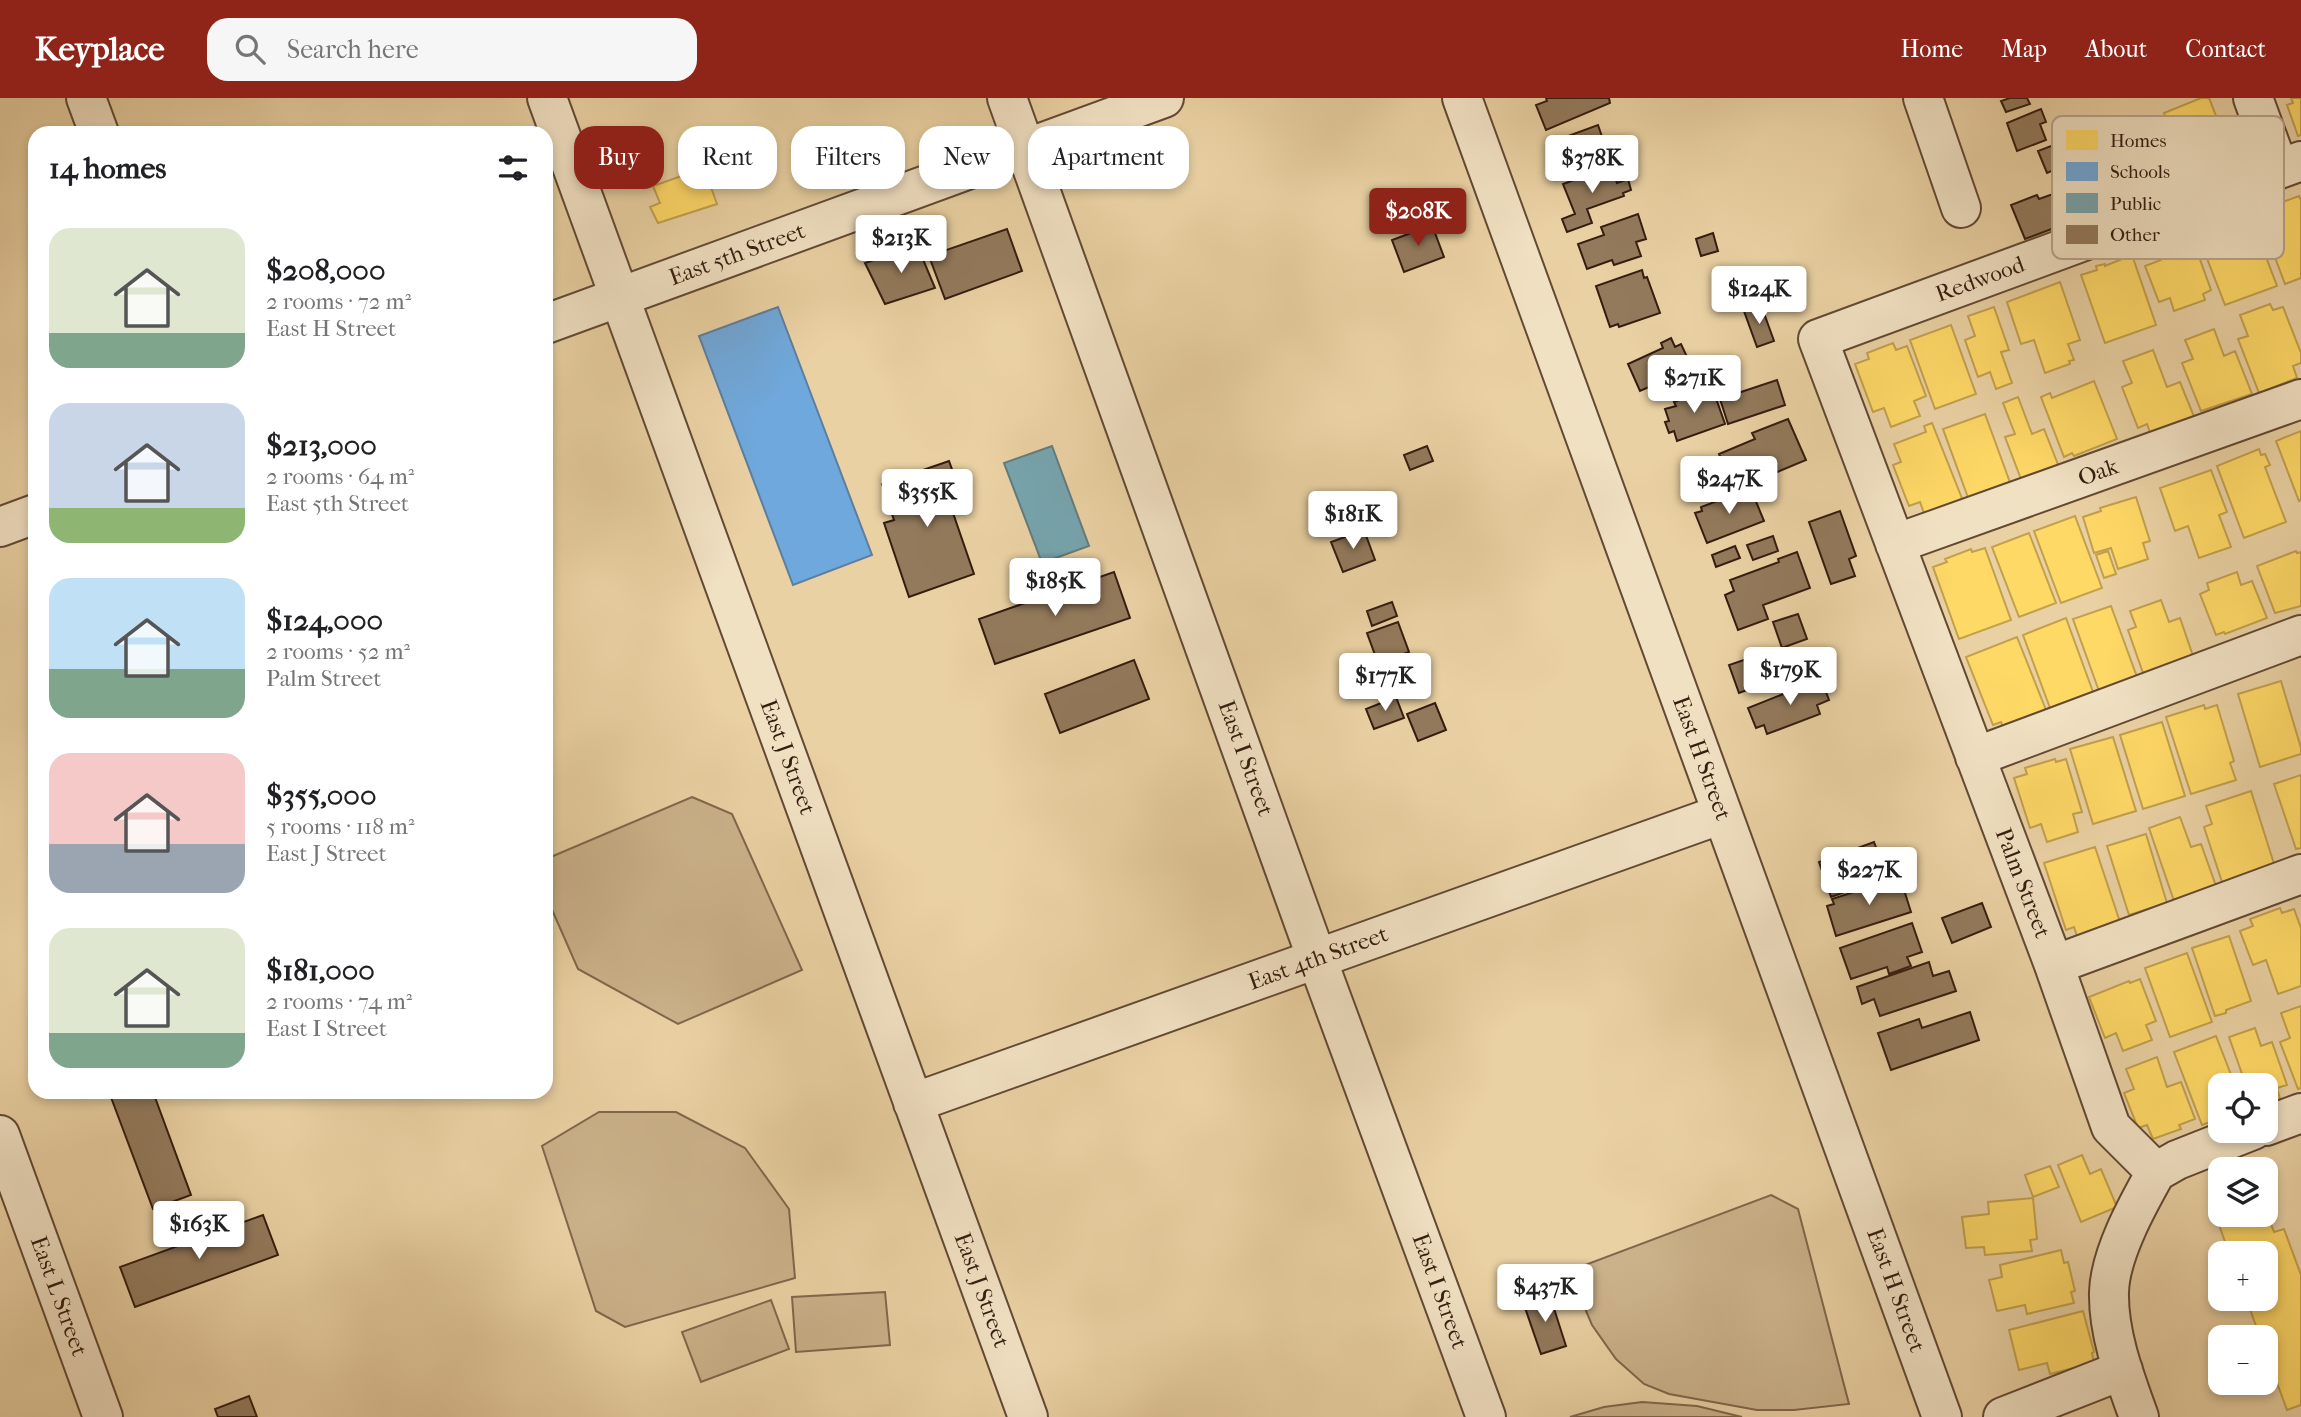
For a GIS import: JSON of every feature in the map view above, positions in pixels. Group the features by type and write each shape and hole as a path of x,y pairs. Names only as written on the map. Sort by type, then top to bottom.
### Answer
{"street":[{"path":"86,98 96,126"},
{"name":"East J Street","path":"547,98 1028,1417"},
{"name":"East I Street","path":"1007,98 1317,958 1486,1417"},
{"name":"East 5th Street","path":"553,321 1164,98"},
{"name":"East H Street","path":"1462,98 1942,1417"},
{"path":"1923,98 1961,208"},
{"path":"2253,98 2263,116"},
{"name":"Redwood","path":"1818,339 2052,253"},
{"name":"Palm Street","path":"1818,339 2054,965 2111,1127 2156,1172"},
{"name":"Oak","path":"1895,544 2301,400"},
{"path":"0,527 28,517"},
{"path":"1975,757 2301,635"},
{"name":"East 4th Street","path":"914,1103 1723,814"},
{"path":"2054,965 2301,874"},
{"path":"2278,1122 2301,1113"},
{"name":"East L Street","path":"0,1135 93,1414"},
{"path":"2135,1416 2112,1327 2109,1290 2119,1249 2138,1202 2156,1172 2177,1160 2220,1143"},
{"path":"2003,1417 2123,1370"}],"shaded area":[{"path":"692,797 732,814 802,970 678,1024 578,969 553,912 553,856"},
{"path":"599,1112 676,1112 745,1148 789,1209 795,1278 625,1327 596,1311 542,1146"},
{"path":"1771,1195 1798,1209 1849,1404 1794,1410 1757,1410 1669,1394 1644,1384 1616,1359 1592,1325 1569,1271"},
{"path":"885,1292 890,1345 796,1352 792,1297"},
{"path":"771,1300 789,1349 701,1382 682,1332"},
{"path":"1642,1402 1697,1406 1742,1417 1570,1417 1604,1407"}],"building: Homes":[{"path":"2201,98 2209,98 2216,116 2165,116 2164,113"},
{"path":"2291,98 2301,98 2301,135 2298,136 2287,105 2293,103"},
{"path":"678,177 678,189 712,189 717,204 658,223 650,207 660,203 654,189 664,189 664,182"},
{"path":"2299,196 2301,200 2301,278 2285,284 2276,259 2284,259 2284,202"},
{"path":"2122,259 2133,259 2156,325 2105,343 2081,275 2097,270 2096,266 2105,266"},
{"path":"2200,259 2211,290 2203,294 2205,300 2174,311 2170,298 2159,302 2145,266 2161,260"},
{"path":"2207,259 2267,259 2277,286 2225,305"},
{"path":"2060,282 2080,340 2068,344 2074,360 2069,361 2070,364 2045,373 2034,340 2021,344 2007,302"},
{"path":"2270,304 2273,310 2283,307 2301,353 2301,363 2293,366 2297,378 2259,393 2238,339 2248,336 2240,315"},
{"path":"1994,307 2009,350 2001,352 2012,383 1996,389 1990,372 1978,377 1965,340 1975,336 1968,316"},
{"path":"1951,325 1976,394 1935,409 1910,340"},
{"path":"2214,329 2224,356 2235,351 2252,394 2201,411 2182,363 2193,359 2185,340"},
{"path":"1893,343 1896,350 1907,346 1926,396 1914,401 1920,416 1891,427 1884,408 1873,412 1855,364 1869,359 1867,353"},
{"path":"2153,350 2167,387 2180,382 2195,419 2151,435 2147,424 2138,428 2122,387 2132,383 2123,361"},
{"path":"2094,381 2117,439 2074,456 2072,453 2064,457 2041,397 2050,393 2052,398"},
{"path":"2018,397 2032,434 2044,429 2059,467 2021,479 2005,437 2015,434 2003,403"},
{"path":"1985,414 2012,488 1970,503 1943,429"},
{"path":"1932,423 1963,501 1925,516 1920,502 1909,506 1893,465 1901,462 1894,444 1926,432 1924,426"},
{"path":"2301,431 2301,500 2299,501 2276,441"},
{"path":"2259,449 2261,455 2265,454 2270,465 2265,467 2286,522 2244,538 2217,466"},
{"path":"2211,470 2227,512 2219,515 2231,547 2199,558 2188,526 2175,531 2160,488"},
{"path":"2136,497 2150,541 2143,543 2148,559 2118,569 2111,548 2094,553 2083,517 2101,511 2100,508"},
{"path":"2075,516 2102,588 2061,603 2034,531"},
{"path":"2029,533 2056,603 2019,617 1992,547"},
{"path":"1985,548 2011,620 1959,639 1933,567 1971,549 1972,552"},
{"path":"2108,551 2116,574 2104,578 2096,555"},
{"path":"2296,551 2301,552 2301,606 2275,613 2257,566"},
{"path":"2237,572 2241,585 2252,581 2267,618 2216,635 2200,594 2209,590 2207,583"},
{"path":"2161,600 2169,622 2180,618 2193,656 2143,673 2128,630 2136,627 2130,611"},
{"path":"2111,606 2137,677 2099,691 2073,619"},
{"path":"2066,618 2093,692 2050,708 2023,635"},
{"path":"2017,637 2046,710 2003,727 2001,722 1993,725 1966,657"},
{"path":"2281,681 2301,754 2260,767 2238,694"},
{"path":"2204,705 2205,709 2217,705 2234,761 2230,763 2236,780 2191,794 2166,717"},
{"path":"2162,722 2185,796 2143,809 2120,735"},
{"path":"2113,737 2136,811 2093,824 2070,749"},
{"path":"2055,759 2056,762 2066,759 2082,812 2073,814 2078,832 2047,842 2041,824 2030,828 2014,778 2027,774 2025,768"},
{"path":"2301,775 2301,848 2296,849 2274,784"},
{"path":"2251,791 2275,867 2222,882 2204,827 2212,824 2206,806"},
{"path":"2180,817 2191,847 2201,844 2216,886 2174,901 2149,828"},
{"path":"2146,834 2167,903 2129,915 2107,846"},
{"path":"2095,847 2120,922 2077,936 2074,927 2066,930 2044,863"},
{"path":"2280,908 2282,913 2294,909 2301,928 2301,986 2278,994 2266,960 2253,965 2240,931 2253,926 2250,919"},
{"path":"2229,936 2251,1001 2215,1016 2192,948"},
{"path":"2187,953 2212,1022 2170,1037 2145,968"},
{"path":"2140,979 2156,1021 2146,1025 2152,1040 2123,1051 2116,1033 2105,1038 2089,997"},
{"path":"2301,1006 2301,1088 2298,1089 2280,1042 2290,1038 2281,1013"},
{"path":"2255,1028 2261,1046 2272,1042 2287,1085 2278,1088 2278,1073 2242,1073 2229,1037"},
{"path":"2216,1036 2230,1073 2208,1073 2208,1123 2202,1125 2174,1052"},
{"path":"2157,1057 2167,1087 2181,1082 2195,1119 2179,1125 2181,1129 2153,1139 2147,1125 2138,1128 2124,1093 2134,1089 2126,1069"},
{"path":"2082,1155 2090,1174 2101,1169 2117,1207 2081,1222 2058,1165"},
{"path":"2050,1166 2059,1187 2033,1197 2025,1175"},
{"path":"2033,1198 2037,1239 2030,1240 2032,1251 1985,1255 1984,1247 1966,1248 1962,1217 1989,1214 1988,1202"},
{"path":"2220,1227 2272,1227 2274,1232 2284,1229 2301,1275 2301,1405 2287,1410 2278,1386 2278,1325 2256,1325 2251,1311 2278,1311 2278,1241 2225,1241"},
{"path":"2061,1250 2064,1263 2068,1262 2075,1291 2071,1292 2074,1303 2027,1314 2025,1305 1997,1311 1989,1280 2002,1277 2000,1265"},
{"path":"2083,1311 2094,1352 2094,1363 2050,1374 2047,1363 2019,1370 2009,1330"}],"building: Schools":[{"path":"778,307 872,555 793,585 699,336"}],"building: Public":[{"path":"1052,446 1089,546 1042,563 1004,463"}],"building: Other":[{"path":"1546,98 1609,98 1610,103 1546,130 1536,105 1547,101"},
{"path":"2027,98 2030,104 2006,112 2001,101"},
{"path":"2041,109 2046,122 2040,124 2046,140 2017,151 2007,123"},
{"path":"1598,125 1609,157 1561,175 1549,143"},
{"path":"2052,146 2052,171 2047,173 2038,151"},
{"path":"1611,166 1617,183 1628,179 1631,190 1623,193 1624,196 1587,209 1592,223 1567,232 1562,219 1575,214 1563,184"},
{"path":"2052,194 2052,229 2025,239 2011,205 2037,195 2039,199"},
{"path":"1638,214 1646,239 1636,242 1641,256 1614,265 1612,260 1587,269 1578,244 1604,235 1601,227"},
{"path":"1432,225 1444,257 1404,272 1392,240"},
{"path":"1007,229 1022,271 945,299 929,256"},
{"path":"1713,233 1718,251 1701,256 1696,239"},
{"path":"917,245 935,288 885,304 865,263"},
{"path":"1642,270 1660,313 1619,327 1618,324 1610,327 1596,286"},
{"path":"1761,305 1774,341 1757,347 1744,311"},
{"path":"1671,338 1675,347 1681,344 1688,359 1681,362 1685,371 1640,391 1628,364 1663,348 1661,343"},
{"path":"1777,380 1785,405 1728,424 1720,399"},
{"path":"1712,387 1725,424 1677,441 1674,431 1669,433 1665,422 1669,421 1665,409 1676,406 1674,402"},
{"path":"1788,419 1806,460 1739,488 1738,485 1733,487 1719,454 1755,439 1752,433"},
{"path":"1427,446 1433,461 1410,470 1404,455"},
{"path":"949,461 965,505 952,510 974,574 909,597 884,523 894,520 882,484"},
{"path":"1746,490 1750,501 1755,499 1764,521 1707,543 1695,513 1702,511 1701,507"},
{"path":"1840,511 1856,556 1849,559 1855,576 1831,584 1809,522"},
{"path":"1364,530 1375,560 1343,572 1331,542"},
{"path":"1773,536 1778,551 1753,560 1747,545"},
{"path":"1735,546 1740,558 1716,567 1712,555"},
{"path":"1797,552 1810,588 1763,605 1768,619 1738,630 1725,595 1734,591 1730,580 1779,562 1778,559"},
{"path":"1114,572 1130,618 995,664 979,619"},
{"path":"1392,602 1397,616 1372,626 1367,611"},
{"path":"1798,614 1807,639 1782,648 1773,622"},
{"path":"1398,622 1409,652 1378,663 1367,633"},
{"path":"1776,649 1779,655 1785,652 1789,665 1783,667 1786,676 1739,693 1729,665"},
{"path":"1134,660 1149,699 1060,733 1045,694"},
{"path":"1821,679 1829,700 1817,705 1820,714 1767,734 1764,725 1756,728 1748,708"},
{"path":"1396,697 1404,718 1374,729 1366,709"},
{"path":"1435,703 1446,730 1418,741 1407,714"},
{"path":"1874,842 1887,877 1831,897 1819,862"},
{"path":"1900,877 1911,912 1836,936 1827,906 1834,904 1832,899"},
{"path":"1982,903 1991,927 1952,943 1942,918"},
{"path":"1912,923 1922,952 1907,957 1911,966 1889,974 1887,967 1851,979 1840,948"},
{"path":"1929,962 1933,976 1949,971 1956,991 1880,1016 1874,999 1862,1004 1857,987"},
{"path":"1970,1012 1979,1040 1891,1070 1878,1033 1919,1019 1922,1028"},
{"path":"112,1099 156,1099 191,1195 153,1209"},
{"path":"263,1215 278,1255 135,1307 120,1267"},
{"path":"1549,1293 1566,1346 1541,1354 1523,1302"},
{"path":"249,1396 257,1417 218,1417 215,1409"}]}
